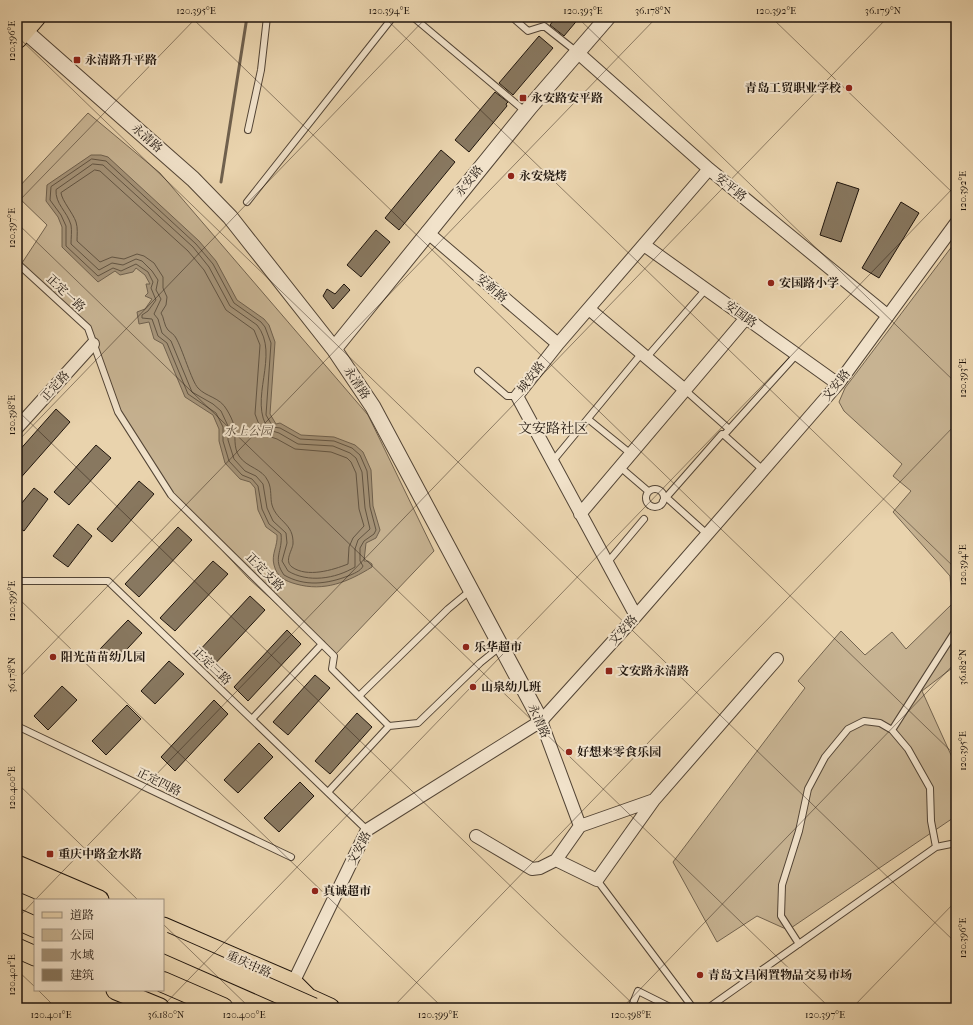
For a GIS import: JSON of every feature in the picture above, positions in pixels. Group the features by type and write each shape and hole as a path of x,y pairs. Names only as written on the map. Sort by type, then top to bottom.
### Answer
{"highway":[{"path":"17,880 62,899"},
{"path":"17,895 34,902"},
{"path":"17,920 34,927"},
{"path":"17,934 34,941"},
{"path":"164,942 313,1008"},
{"path":"164,957 281,1008"},
{"path":"164,982 223,1008"},
{"path":"156,991 198,1008"}],"main road":[{"path":"17,865 97,899"},
{"name":"重庆中路","path":"164,927 293,983 308,998 330,1008"},
{"path":"17,948 34,956"},
{"path":"118,991 160,1008"}],"street":[{"name":"永安路","path":"334,349 427,232 526,112 608,17"},
{"name":"永清路","path":"24,28 193,179 230,217 334,349 373,407 541,721 580,826"},
{"name":"安平路","path":"577,52 709,169 888,316"},
{"name":"城安路","path":"636,616 516,396 558,344 709,169"},
{"name":"文安路","path":"281,1008 367,830 541,721 636,616 838,384 956,223"},
{"name":"安新路","path":"427,232 558,344"},
{"name":"安国路","path":"644,245 838,384"},
{"path":"589,309 685,390"},
{"path":"580,514 746,318"},
{"name":"正定路","path":"17,428 93,344"},
{"path":"556,860 597,880 654,800 777,659"},
{"path":"476,836 532,869 540,868 556,860 580,826 654,800"}],"lane":[{"path":"248,130 261,70 267,17"},
{"path":"247,202 393,17"},
{"path":"413,17 526,112"},
{"path":"512,17 528,31 544,26 577,52"},
{"name":"正定一路","path":"17,263 88,328 93,344"},
{"path":"552,462 588,419 706,289"},
{"name":"正定支路","path":"93,344 118,412 171,495 334,656 332,669 389,726"},
{"path":"648,491 645,500 651,507 657,507 665,500 722,434 724,435 797,354"},
{"path":"478,371 507,396 516,396"},
{"path":"685,390 729,429"},
{"path":"588,419 631,454"},
{"path":"724,435 763,470"},
{"path":"620,467 648,491"},
{"path":"648,491 654,489 660,490 665,500 707,534"},
{"path":"607,563 644,519"},
{"name":"正定三路","path":"17,581 108,581 367,830"},
{"path":"359,696 448,609 471,590"},
{"path":"892,730 956,630"},
{"path":"252,719 322,644"},
{"path":"328,792 389,726 418,723 480,663 501,646"},
{"path":"799,944 782,921 780,899 782,885 800,831 808,789 825,757 848,729 864,721 871,720 880,723 892,730 908,749 930,788 931,821 936,848"},
{"name":"正定四路","path":"17,726 291,857"},
{"path":"708,1008 936,848 956,843"},
{"path":"597,880 693,1008"},
{"path":"631,1008 638,992 672,1008"}],"green space":[{"name":"水上公园","path":"88,113 160,173 368,415 434,551 334,656 248,578 168,492 118,412 88,328 20,266 47,225 17,196 17,189"},
{"path":"956,241 956,665 922,691 956,766 956,816 788,930 757,916 717,942 673,862 805,688 798,681 841,631 865,655 892,632 906,649 952,604 950,576 893,512 911,491 893,476 902,464 844,411 839,402 845,388"}],"water":[{"path":"91,155 108,157 199,241 216,261 237,300 264,319 269,325 275,342 270,414 276,424 280,423 301,435 334,437 355,445 363,452 371,470 373,506 380,530 376,538 366,543 364,561 368,561 372,564 372,567 345,581 316,587 292,583 282,578 277,573 273,561 277,543 277,535 266,527 258,510 255,488 250,482 240,479 225,463 219,441 219,429 213,415 185,397 163,344 154,339 149,322 139,324 137,312 145,309 152,299 145,296 148,293 146,284 150,284 145,275 136,268 133,272 120,275 115,271 98,282 62,247 62,227 58,217 46,201 47,185"}],"building":[{"path":"556,17 580,17 564,36 550,25"},
{"path":"539,36 553,48 513,95 499,83"},
{"path":"495,92 508,102 506,104 507,106 469,152 455,140"},
{"path":"441,150 455,162 399,230 385,218"},
{"path":"837,182 859,189 841,242 820,235"},
{"path":"901,202 919,213 879,278 862,268"},
{"path":"376,230 390,242 361,277 347,265"},
{"path":"344,284 350,290 333,309 323,296 327,289 335,294"},
{"path":"56,409 70,422 17,482 17,453"},
{"path":"96,445 111,458 69,505 54,492"},
{"path":"139,481 154,494 112,542 97,529"},
{"path":"34,488 48,499 24,531 17,526 17,509"},
{"path":"78,524 92,536 68,567 53,556"},
{"path":"178,527 192,540 139,597 125,584"},
{"path":"213,561 228,574 175,631 160,618"},
{"path":"250,596 265,610 212,667 197,653"},
{"path":"128,620 142,633 114,663 100,649"},
{"path":"287,630 301,644 248,701 234,687"},
{"path":"169,661 184,674 155,704 141,691"},
{"path":"315,675 330,688 288,735 273,722"},
{"path":"62,686 77,700 48,730 34,716"},
{"path":"214,700 228,714 175,771 161,757"},
{"path":"127,705 141,719 106,755 92,741"},
{"path":"357,713 372,727 330,774 315,761"},
{"path":"259,743 273,757 238,793 224,780"},
{"path":"300,782 314,796 279,832 264,818"}],"waterway":[{"path":"221,182 247,17"}],"place":[{"name":"永清路升平路","path":"77,60"},
{"name":"青岛工贸职业学校","path":"849,88"},
{"name":"永安路安平路","path":"523,98"},
{"name":"永安烧烤","path":"511,176"},
{"name":"安国路小学","path":"771,283"},
{"name":"乐华超市","path":"466,647"},
{"name":"阳光苗苗幼儿园","path":"53,657"},
{"name":"文安路永清路","path":"609,671"},
{"name":"山泉幼儿班","path":"473,687"},
{"name":"好想来零食乐园","path":"569,752"},
{"name":"重庆中路金水路","path":"50,854"},
{"name":"真诚超市","path":"315,891"},
{"name":"青岛文昌闲置物品交易市场","path":"700,975"}],"district":[{"name":"文安路社区","path":"553,428"}]}
